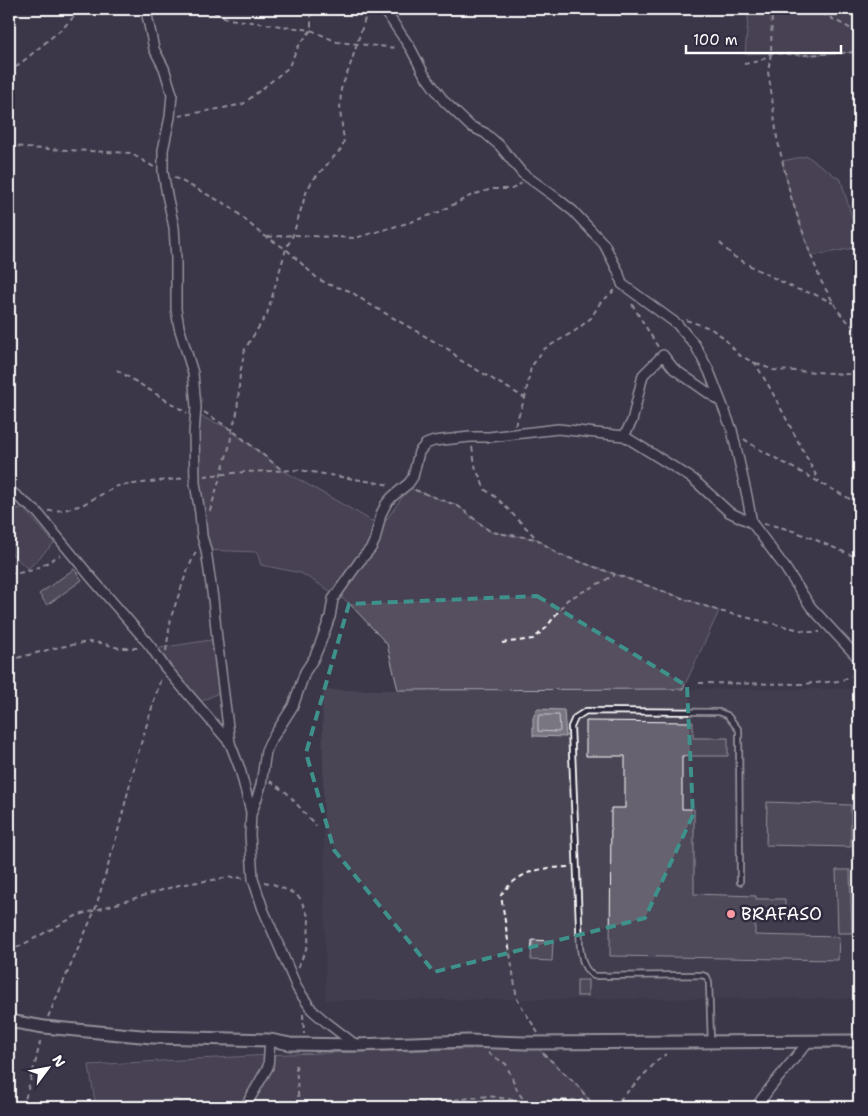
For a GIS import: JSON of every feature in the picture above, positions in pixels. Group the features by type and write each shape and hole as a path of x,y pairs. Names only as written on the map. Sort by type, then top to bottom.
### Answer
{"street":[{"path":"147,9 154,49 164,68 172,94 170,117 163,150 163,172 166,195 174,227 176,309 179,327 193,373 196,407 194,476 202,536 214,599 230,743 240,769 251,812 250,835 253,879 263,909 297,988 312,1010 356,1044"},
{"path":"384,9 411,49 424,74 444,100 470,126 485,133 500,146 522,173 573,211 604,244 618,271 622,284 677,324 695,345 709,371 732,430 752,523 811,607 859,659"},
{"path":"624,436 632,421 642,375 663,355 674,369 720,401"},
{"path":"251,812 263,776 265,758 270,742 293,706 305,672 317,651 330,617 334,599 371,548 375,540 381,514 386,504 413,477 419,452 426,444 434,441 512,435 558,429 624,436 693,479 729,512 752,523"},
{"path":"9,490 38,512 151,647 164,666 230,743"},
{"path":"9,1021 152,1037 270,1040 290,1044 469,1041 544,1048 681,1041 859,1040"},
{"path":"245,1107 268,1067 270,1040"},
{"path":"756,1107 809,1041"}],"lane":[{"path":"711,1041 709,983 702,974 594,976 588,972 583,964 580,948 571,727 575,718 586,711 720,712 727,715 739,730 740,882"}],"path":[{"path":"9,73 64,27 81,9"},
{"path":"206,9 229,19 311,30 337,42 411,49"},
{"path":"170,117 218,110 243,104 288,68 298,47 311,30 311,9"},
{"path":"772,9 771,53 768,72 777,138 791,197 821,280 839,312 859,335"},
{"path":"814,9 859,33"},
{"path":"744,64 760,61 771,53 804,55 859,52"},
{"path":"9,144 27,148 130,153 231,207 260,233 286,249 318,279 350,291 525,398"},
{"path":"266,237 293,235 355,238 439,212 472,195 492,189 512,189 530,178"},
{"path":"720,243 733,256 756,269 796,289 814,294 833,303"},
{"path":"512,435 525,398 532,367 544,349 575,331 591,318 600,303 622,284"},
{"path":"632,303 663,355"},
{"path":"682,320 710,328 724,337 740,355 773,370 859,375"},
{"path":"755,363 819,482"},
{"path":"117,370 195,417"},
{"path":"196,407 232,430 282,470"},
{"path":"732,430 757,448 859,504"},
{"path":"470,438 476,470 484,489 497,498 537,539 558,554 719,611 809,632 832,630"},
{"path":"38,512 64,510 82,505 117,486 194,476 299,470 405,487 458,506 491,532 537,539"},
{"path":"752,523 782,528 859,558"},
{"path":"9,573 21,574 32,571 68,550"},
{"path":"502,642 533,639 545,629 567,600 616,574"},
{"path":"9,660 88,642 119,648 151,647"},
{"path":"699,683 802,684 840,681 859,673"},
{"path":"263,776 287,793 316,826"},
{"path":"577,867 546,868 528,872 506,888 501,896 517,999 544,1048 595,1107"},
{"path":"9,952 76,916 179,885 232,877 274,884 300,898 309,918 308,944 294,979"},
{"path":"303,1011 305,1044"},
{"path":"23,1107 44,1026"},
{"path":"469,1041 506,1064 518,1092 529,1107"},
{"path":"613,1107 657,1061 681,1041"},
{"path":"296,1065 299,1107"},
{"path":"392,1107 489,1096 526,1102 589,1100"},
{"path":"857,1107 859,1102"}],"highlighted area":[{"path":"537,596 687,686 693,815 645,918 434,972 334,850 306,753 349,604"}],"shaded area":[{"path":"749,9 859,9 859,52 804,55 745,54"},
{"path":"807,156 841,180 859,247 811,256 791,197 782,161"},
{"path":"192,413 226,427 282,470 372,521 384,523 409,488 458,506 491,532 537,539 558,554 719,611 683,689 398,690 387,644 348,602 301,573 261,565 257,552 206,550"},
{"path":"23,508 54,543 28,569 9,551 9,510"},
{"path":"217,639 224,690 196,704 153,649"},
{"path":"859,689 859,998 326,1000 322,690"},
{"path":"536,1047 576,1084 595,1107 180,1107 178,1099 95,1102 89,1065 288,1054"}],"water":[{"path":"537,709 564,710 566,737 533,736 533,718"}],"building":[{"path":"74,569 82,580 47,605 39,594"},
{"path":"586,721 693,722 693,738 728,738 728,756 682,756 682,809 694,809 694,894 756,896 756,899 785,899 785,919 755,919 755,935 839,937 838,960 610,956 611,808 625,808 625,756 586,756"},
{"path":"767,802 851,805 851,847 766,845"},
{"name":"BRAFASO","path":"836,870 850,870 852,933 838,933"},
{"path":"532,940 553,941 552,961 531,960"},
{"path":"577,980 588,980 588,996 577,996"}],"place":[{"name":"BRAFASO","path":"731,914"}]}
